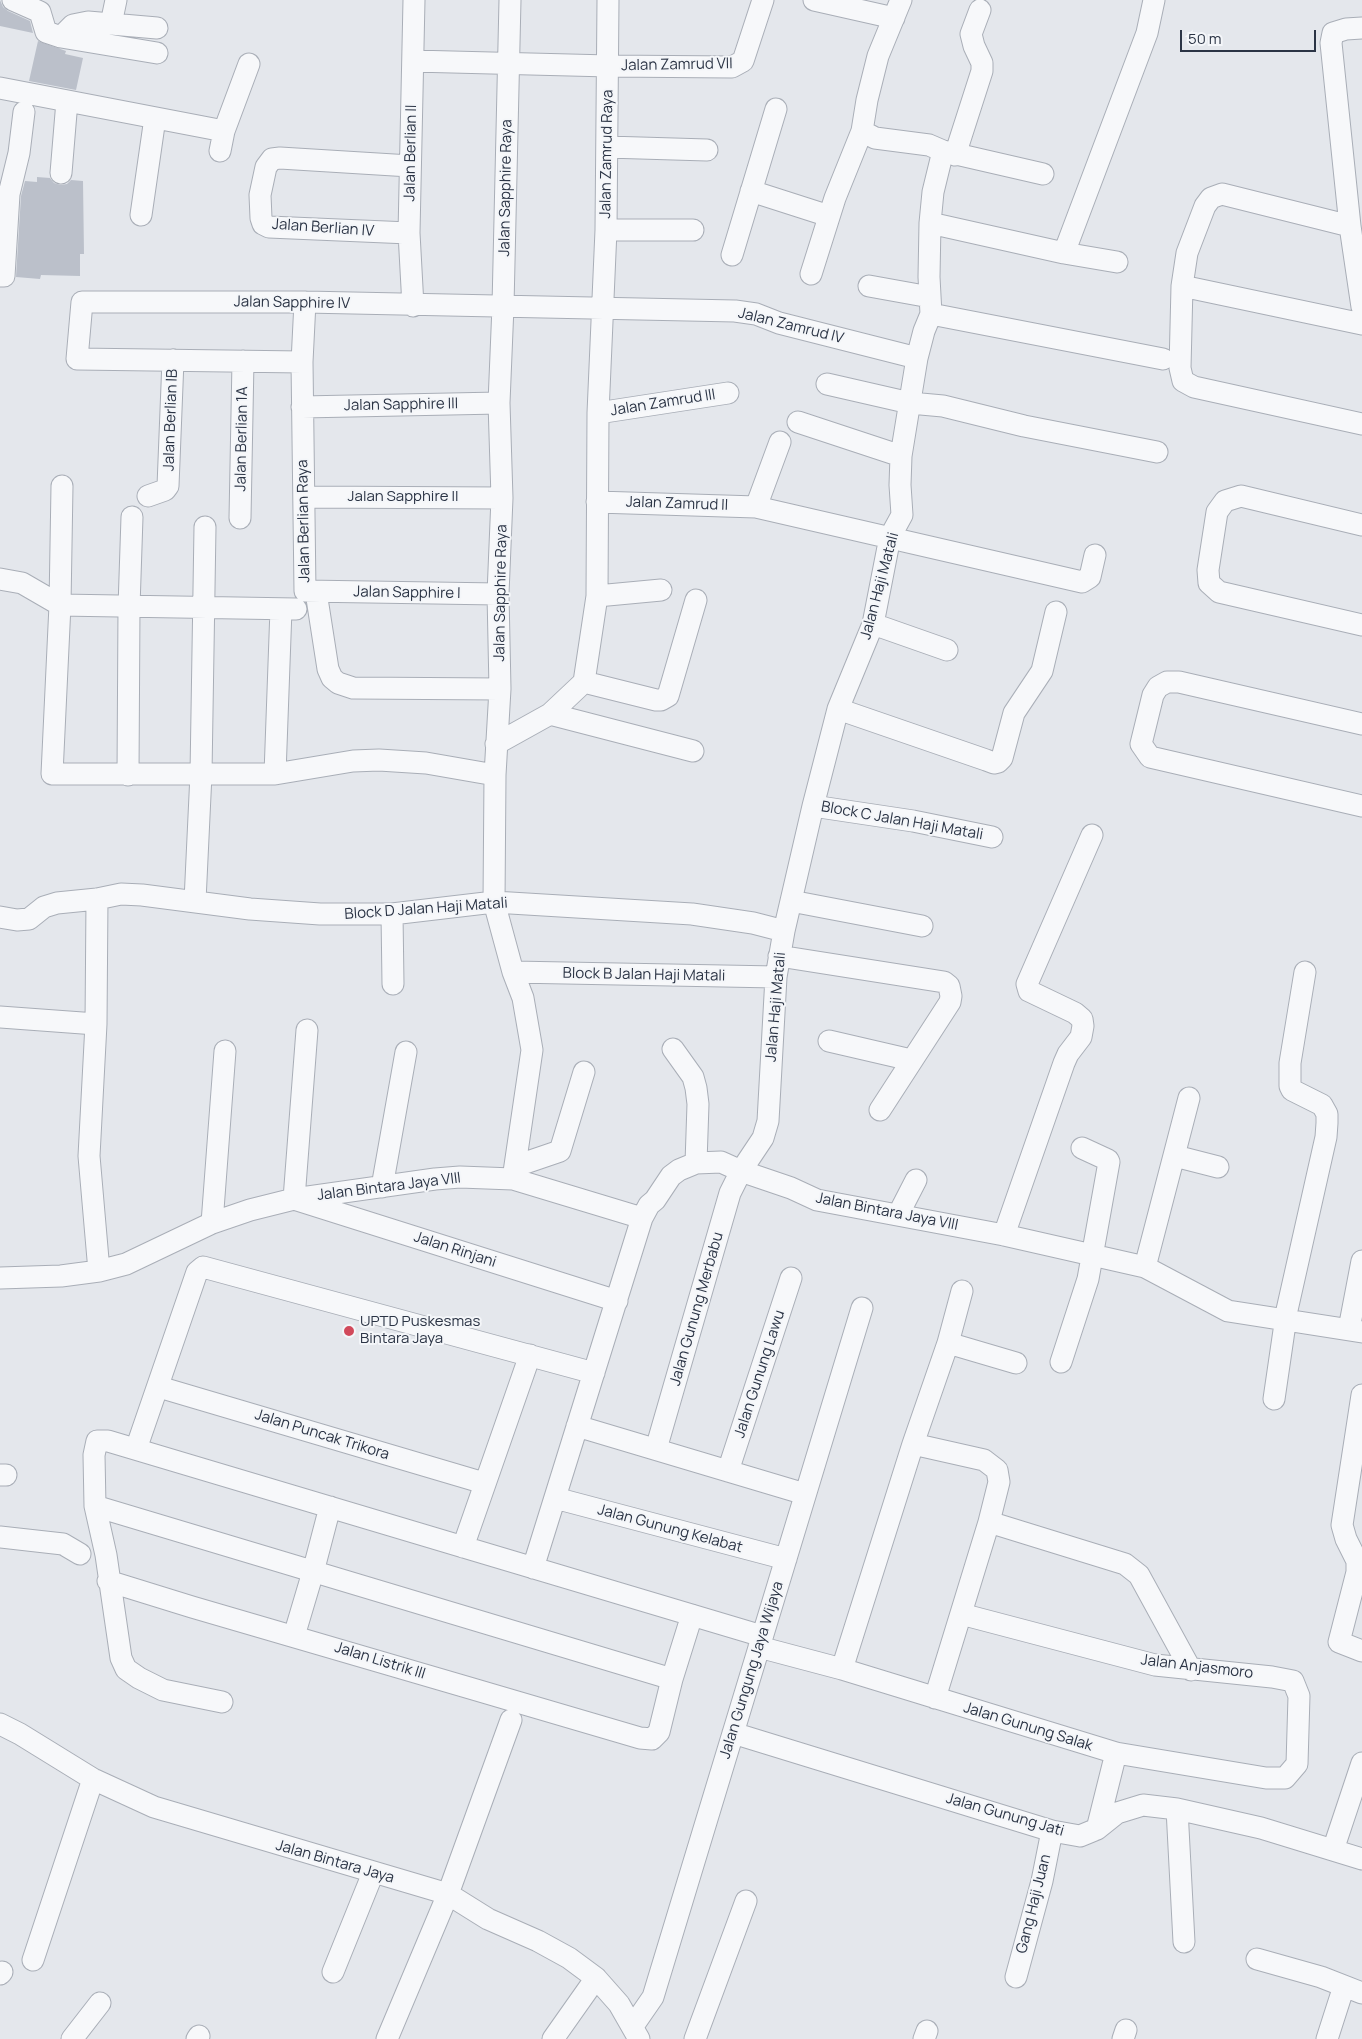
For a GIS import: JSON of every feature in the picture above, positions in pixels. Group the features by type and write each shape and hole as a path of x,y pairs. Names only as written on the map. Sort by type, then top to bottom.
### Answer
{"street":[{"path":"13,0 40,12 46,32 61,37 157,53"},
{"path":"111,24 116,0"},
{"name":"Jalan Berlian II","path":"413,306 409,233 414,0"},
{"name":"Jalan Sapphire Raya","path":"510,0 499,403 502,498 498,594 500,689 495,775 494,902 523,998 532,1050 515,1172"},
{"name":"Jalan Zamrud Raya","path":"584,682 597,596 598,413 606,230 609,66 608,0"},
{"name":"Jalan Zamrud VII","path":"413,61 732,67 743,61 763,0"},
{"path":"811,274 830,216 862,131 867,100 878,56 898,9 814,0"},
{"path":"1064,253 1147,34 1154,0"},
{"name":"Jalan Haji Matali","path":"741,1171 763,1138 768,1121 776,977 784,931 812,806 838,709 873,624 890,537 902,515 901,456 917,358 931,306 929,277 932,192 982,72 982,63 971,34 980,10"},
{"path":"61,37 73,25 88,22 157,28"},
{"path":"1362,28 1346,29 1334,33 1332,43 1350,226 1362,307"},
{"path":"0,88 156,118 222,141 249,64"},
{"path":"61,173 67,101"},
{"path":"732,255 776,109"},
{"path":"0,276 4,276 9,194 19,153 24,112"},
{"path":"141,215 156,118"},
{"path":"862,131 875,138 929,146 949,153 1043,174"},
{"path":"607,147 708,150"},
{"name":"Jalan Berlian IV","path":"409,233 269,227 263,224 260,218 260,195 266,167 272,159 410,166"},
{"path":"751,191 830,216"},
{"path":"1350,226 1222,194 1211,198 1205,206 1187,253 1182,286 1180,368 1183,382 1194,387 1362,424"},
{"path":"930,223 1064,253 1117,262"},
{"path":"606,230 692,230"},
{"path":"869,286 931,306 1163,359"},
{"path":"1182,286 1362,324"},
{"name":"Jalan Sapphire IV","path":"174,360 78,359 82,302 305,302 413,306 503,306"},
{"name":"Jalan Berlian Raya","path":"305,302 302,362 305,591 316,592 328,669 332,678 338,684 353,688 500,689"},
{"name":"Jalan Zamrud IV","path":"503,306 735,311 749,313 779,323 917,358"},
{"path":"174,360 302,362"},
{"name":"Jalan Berlian IB","path":"148,496 165,490 168,486 174,360"},
{"name":"Jalan Berlian 1A","path":"240,518 243,361"},
{"path":"826,384 910,403 943,406 1024,426 1157,452"},
{"name":"Jalan Zamrud III","path":"598,413 728,393"},
{"name":"Jalan Sapphire III","path":"302,407 499,403"},
{"path":"798,422 901,456"},
{"path":"756,507 780,442"},
{"path":"62,486 60,605 52,774 275,774 353,761 379,760 426,764 495,775"},
{"path":"1362,525 1240,496 1225,501 1217,512 1208,570 1209,583 1219,592 1362,625"},
{"name":"Jalan Sapphire II","path":"304,497 502,498"},
{"name":"Jalan Zamrud II","path":"597,502 756,507 1082,582 1090,576 1095,555"},
{"path":"128,775 129,607 132,517"},
{"path":"195,901 202,774 205,527"},
{"path":"0,579 22,583 60,605 289,609 275,774"},
{"path":"597,596 661,590"},
{"name":"Jalan Sapphire I","path":"316,592 498,594"},
{"path":"496,744 550,714 584,682 656,700 661,700 668,696 696,600"},
{"path":"838,709 994,763 998,762 1002,758 1014,713 1042,671 1056,612"},
{"path":"873,624 947,650"},
{"path":"1362,724 1179,682 1167,682 1158,687 1153,695 1141,744 1150,757 1362,806"},
{"path":"550,714 693,751"},
{"name":"Block C Jalan Haji Matali","path":"812,806 913,821 992,837"},
{"path":"1004,1235 1064,1063 1068,1054 1081,1037 1084,1026 1082,1019 1075,1013 1029,992 1027,984 1092,835"},
{"name":"Block D Jalan Haji Matali","path":"0,917 17,920 29,919 44,907 58,903 97,899 121,894 288,913 392,914 494,902 692,914 753,923 784,931"},
{"path":"97,899 96,1024 90,1156 99,1271"},
{"path":"791,901 922,926"},
{"path":"392,914 392,984"},
{"path":"779,956 944,982 949,986 950,1002 880,1110"},
{"name":"Block B Jalan Haji Matali","path":"514,972 776,977"},
{"path":"1274,1399 1286,1319 1326,1137 1327,1114 1322,1105 1292,1090 1290,1086 1290,1063 1305,972"},
{"path":"0,1016 96,1024"},
{"path":"294,1199 308,1030"},
{"path":"829,1041 911,1060"},
{"path":"672,1049 693,1077 696,1088 698,1104 696,1163"},
{"path":"212,1223 225,1051"},
{"path":"382,1187 406,1052"},
{"path":"515,1172 560,1150 584,1072"},
{"path":"1146,1267 1189,1098"},
{"path":"1061,1362 1088,1279 1109,1162 1082,1148"},
{"path":"1175,1156 1218,1167"},
{"name":"Jalan Bintara Jaya VIII","path":"0,1278 61,1276 99,1271 126,1264 212,1223 250,1210 294,1199 460,1177 515,1172 642,1218 649,1205 655,1200 671,1176 678,1170 696,1163 721,1162 791,1188 817,1200 1004,1235 1146,1267 1228,1311 1355,1330"},
{"name":"Jalan Gunung Merbabu","path":"656,1449 730,1193 741,1171"},
{"path":"898,1215 916,1180"},
{"name":"Jalan Rinjani","path":"294,1199 617,1301"},
{"path":"533,1568 642,1218"},
{"path":"136,1449 199,1269 181,1239"},
{"path":"1355,1330 1362,1261"},
{"path":"199,1269 207,1267 594,1373"},
{"name":"Jalan Gunung Lawu","path":"728,1471 791,1278"},
{"path":"842,1669 913,1444 948,1344 962,1291"},
{"name":"Jalan Gungung Jaya Wijaya","path":"636,2032 653,1997 862,1308"},
{"path":"948,1344 1016,1363"},
{"path":"463,1547 530,1355"},
{"name":"Jalan Puncak Trikora","path":"159,1386 484,1483"},
{"path":"1362,1395 1342,1525 1346,1539 1357,1560 1357,1572 1339,1642 1362,1651"},
{"path":"578,1426 805,1494"},
{"name":"Jalan Gunung Salak","path":"95,1506 94,1455 97,1441 108,1441 692,1615 761,1642 842,1669 1116,1753 1266,1778 1285,1778 1297,1764"},
{"path":"913,1444 984,1460 998,1470 999,1482 989,1522 934,1698"},
{"name":"Jalan Gunung Kelabat","path":"555,1498 786,1559"},
{"path":"222,1702 163,1690 126,1669 121,1658 108,1581 106,1555 95,1506 672,1679 692,1615"},
{"path":"294,1636 330,1507"},
{"path":"989,1522 1125,1564 1139,1575 1191,1670"},
{"path":"0,1537 63,1544 80,1554"},
{"name":"Jalan Listrik III","path":"108,1581 630,1735 652,1739 658,1732 672,1679"},
{"name":"Jalan Anjasmoro","path":"961,1614 1155,1665 1272,1677 1293,1681 1299,1696 1297,1764"},
{"path":"387,2039 448,1894 511,1720"},
{"name":"Jalan Bintara Jaya","path":"0,1724 20,1734 93,1779 154,1807 448,1894 488,1919 538,1941 561,1954 596,1978 620,2004 636,2032"},
{"name":"Jalan Gunung Jati","path":"733,1733 1052,1831 1080,1836 1096,1829 1117,1813 1143,1805 1177,1810 1261,1828 1362,1859"},
{"path":"1096,1829 1116,1753"},
{"path":"1333,1850 1362,1763"},
{"path":"33,1960 93,1779"},
{"path":"1177,1810 1184,1942"},
{"name":"Gang Haji Juan","path":"1016,1977 1042,1881 1052,1831"},
{"path":"333,1972 373,1873"},
{"path":"695,2039 746,1901"},
{"path":"1257,1960 1321,1977 1353,1990 1327,2039"},
{"path":"553,2039 596,1978"},
{"path":"706,2039 730,1983"},
{"path":"72,2039 100,2003"}],"building":[{"path":"0,0 3,7 8,11 30,21 33,33 0,26"},
{"path":"38,41 66,51 65,54 83,58 76,90 29,81"},
{"path":"37,177 50,178 54,183 60,185 67,184 71,180 83,181 84,254 80,254 80,276 41,275 40,279 16,277 21,196 25,181 37,182"}],"place":[{"name":"UPTD Puskesmas Bintara Jaya","path":"349,1331"}]}
